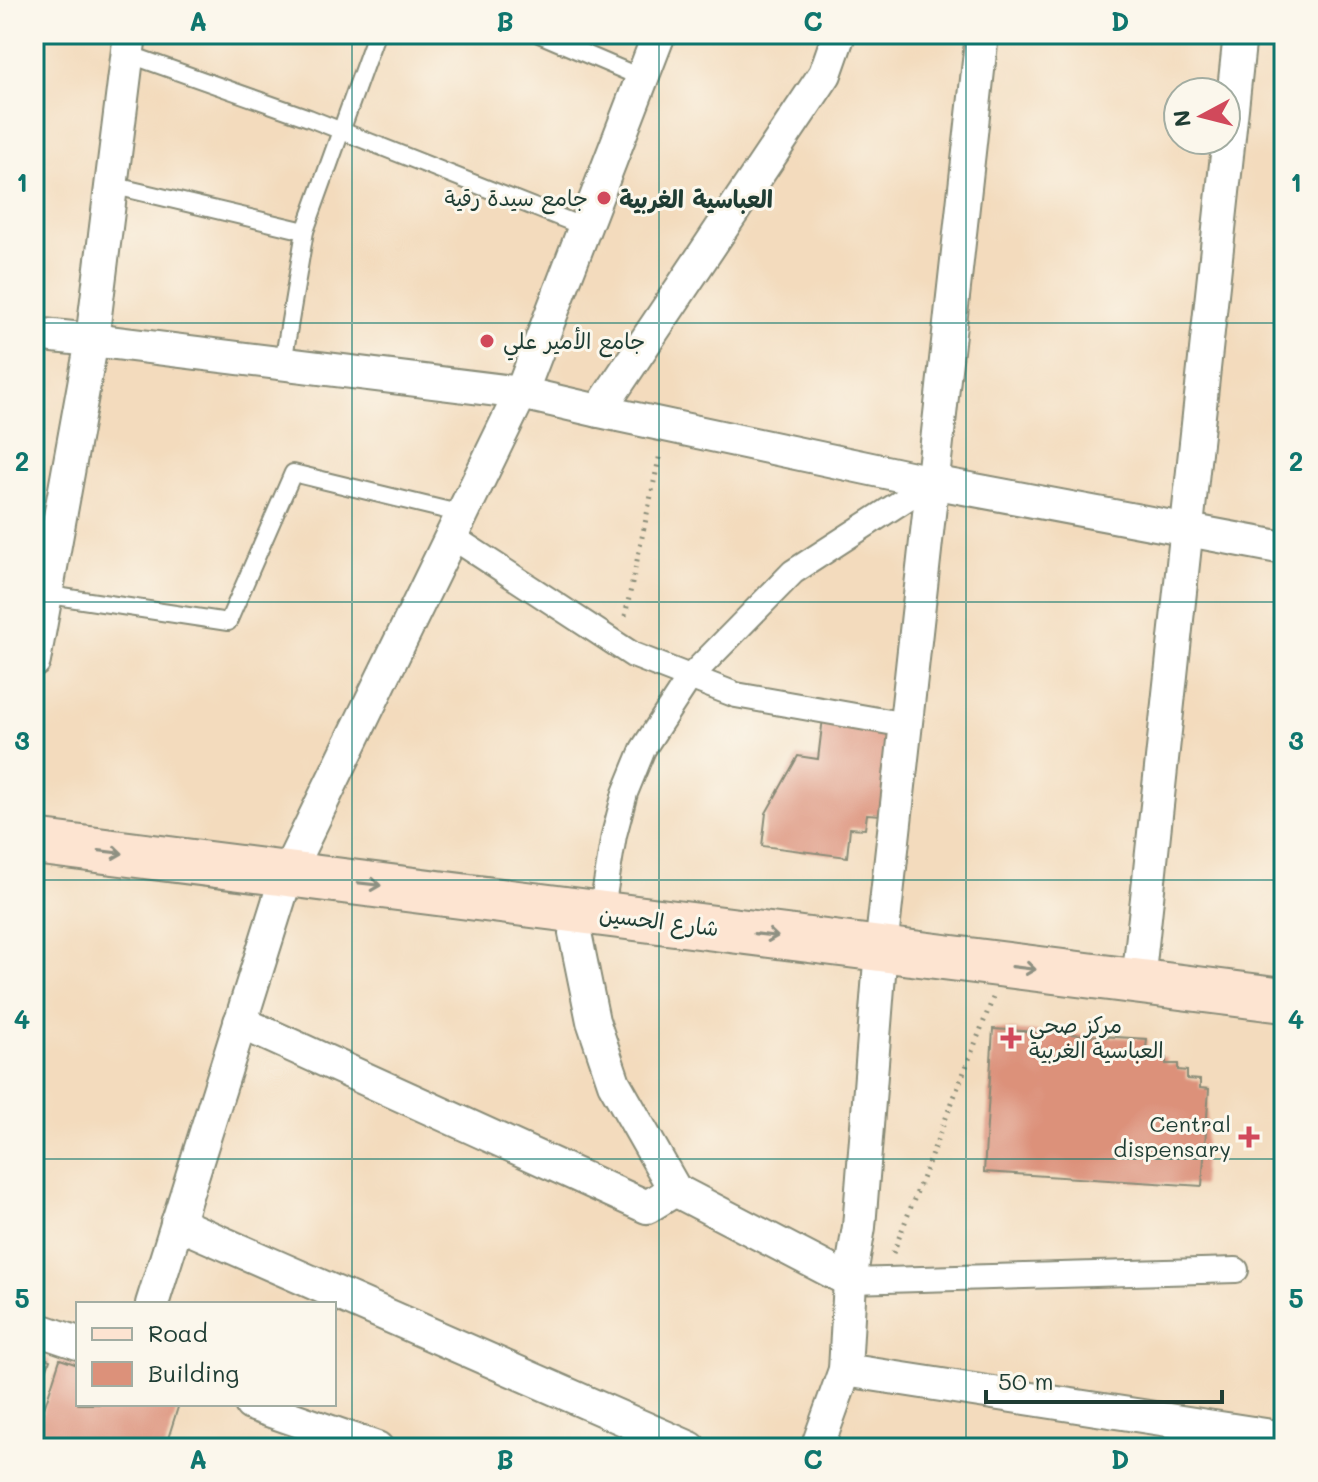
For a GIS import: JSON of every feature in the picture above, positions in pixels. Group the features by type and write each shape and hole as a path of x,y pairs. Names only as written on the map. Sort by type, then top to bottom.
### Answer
{"main road":[{"name":"شارع الحسين","path":"34,842 287,874 588,923 881,949 1284,1000"}],"street":[{"path":"153,1302 287,874 521,393 659,34"},
{"path":"599,411 825,74 839,34"},
{"path":"817,1448 845,1370 850,1281 859,1227 881,949 982,34"},
{"path":"1138,982 1240,34"},
{"path":"34,661 40,594 92,340 129,44"},
{"path":"34,334 521,393 932,482 1284,548"},
{"path":"932,482 793,572 690,677 643,749 625,793 588,923 593,1021 614,1083 675,1190 850,1281 1236,1270"},
{"path":"457,525 633,655 736,695 906,725"},
{"path":"240,1022 647,1207 675,1190"},
{"path":"177,1223 690,1448"},
{"path":"34,1328 76,1342"},
{"path":"845,1370 1284,1438"},
{"path":"257,1406 377,1448"}],"lane":[{"path":"283,363 305,231 376,34"},
{"path":"539,34 642,78"},
{"path":"129,44 584,227"},
{"path":"111,185 305,231"},
{"path":"40,594 228,622 293,473 457,525"}],"path":[{"path":"619,645 667,426"},
{"path":"883,1280 1006,965"}],"building":[{"path":"823,718 893,726 882,815 867,814 865,829 850,828 847,857 762,846 766,813 798,756 818,759"},
{"path":"993,1029 1147,1039 1146,1049 1157,1050 1156,1057 1166,1057 1166,1064 1178,1064 1178,1070 1187,1071 1187,1079 1200,1080 1200,1088 1209,1089 1202,1186 984,1172"},
{"path":"34,1354 50,1360 43,1380 34,1377"},
{"path":"60,1359 76,1364 76,1406 178,1406 165,1448 34,1448"}],"place":[{"name":"جامع سيدة رقية","path":"604,198"},
{"name":"جامع الأمير علي","path":"487,341"},
{"name":"مركز صحي العباسية الغربية","path":"1011,1038"},
{"name":"Central dispensary","path":"1249,1137"}],"district":[{"name":"العباسية الغربية","path":"696,200"}]}
